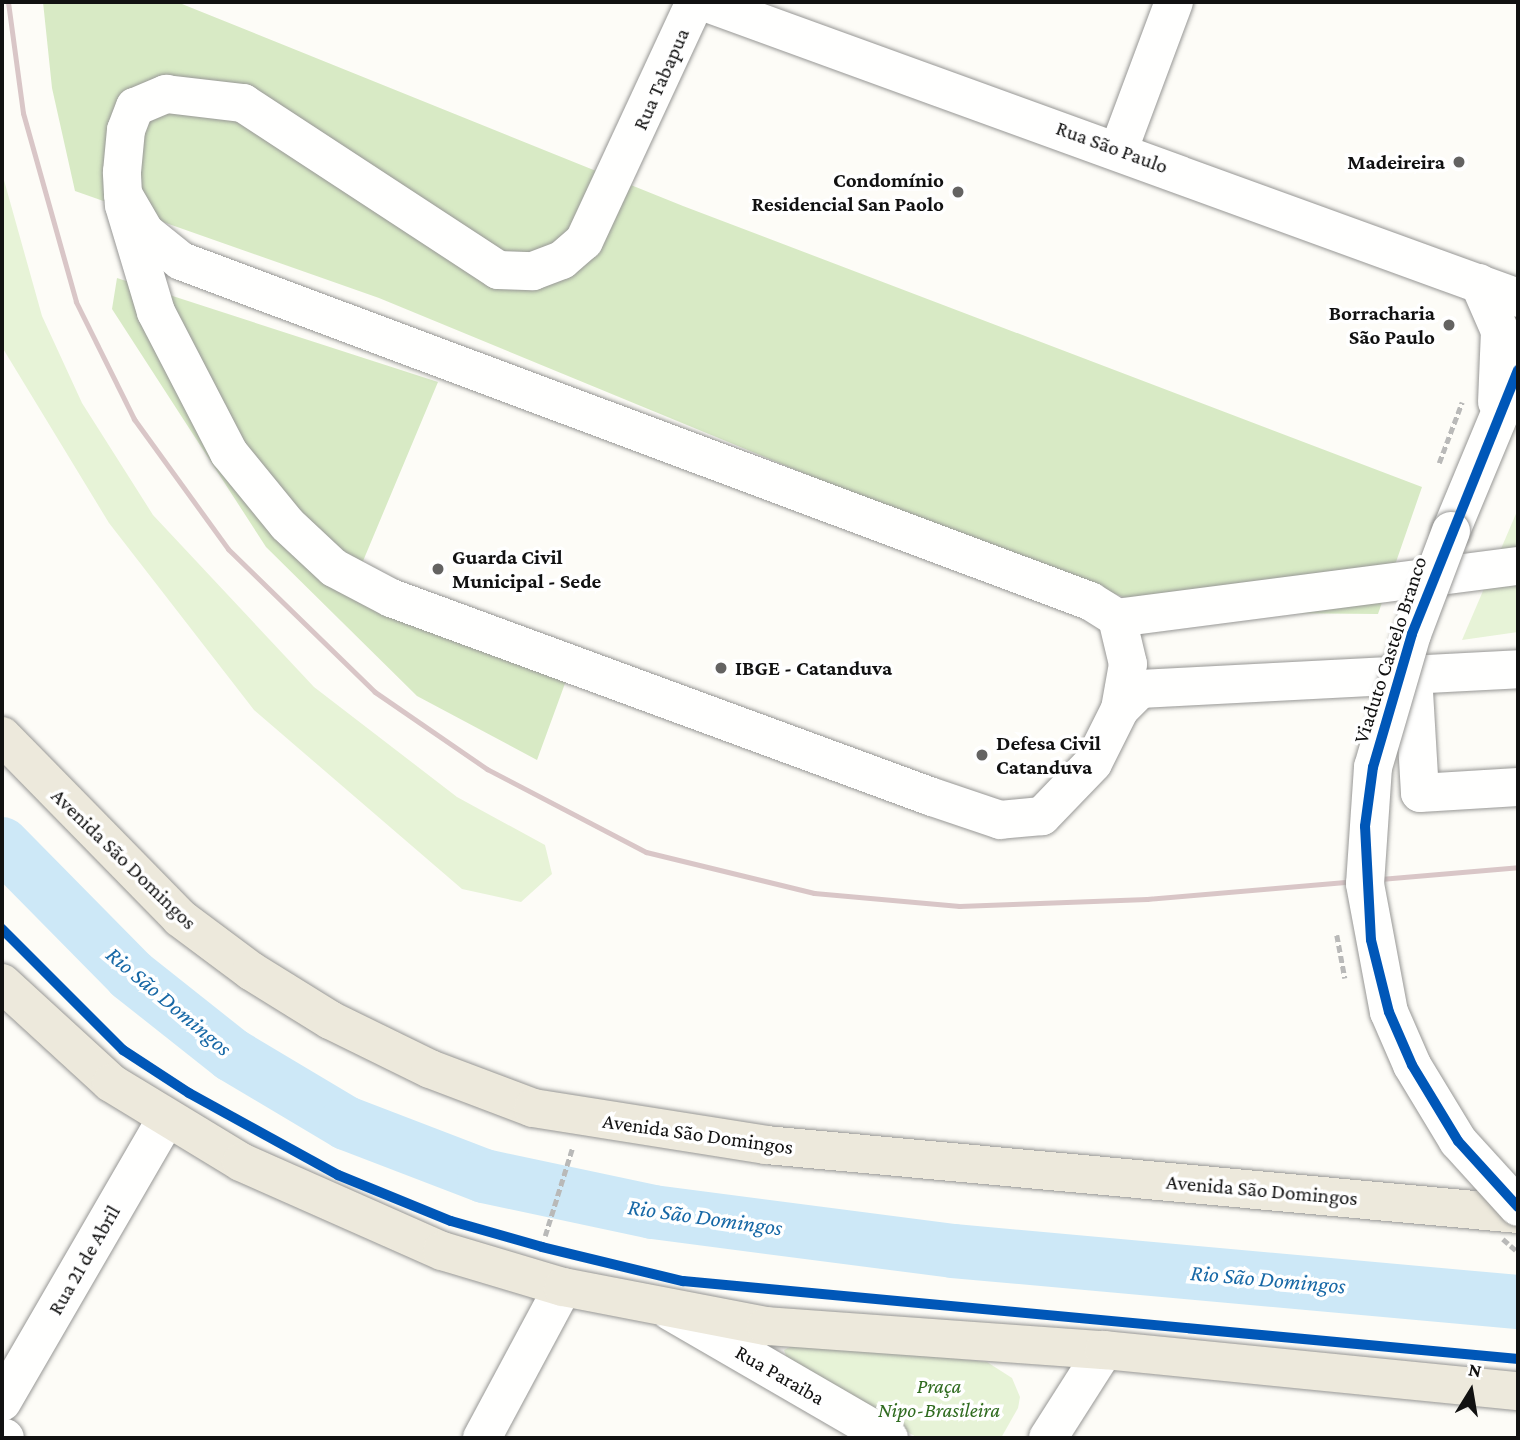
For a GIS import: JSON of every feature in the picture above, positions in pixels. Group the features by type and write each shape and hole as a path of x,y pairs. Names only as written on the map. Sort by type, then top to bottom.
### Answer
{"main road":[{"name":"Avenida São Domingos","path":"2,736 180,918 251,971 342,1026 533,1108 766,1145 1518,1214"},
{"path":"2,983 111,1083 166,1119 326,1205 442,1251 563,1287 670,1311 766,1326 1104,1350 1518,1391"}],"street":[{"name":"Rua Tabapua","path":"695,2 627,157 583,241 562,260 533,271 498,270 243,103 201,94 166,94 135,107 126,130 123,194 133,253 156,312 229,453 287,524 334,568 380,592 1000,820 1042,816 1068,795 1093,763 1120,709"},
{"name":"Rua São Paulo","path":"704,2 1119,149 1518,298"},
{"path":"1119,149 1174,2"},
{"path":"123,194 145,232 181,261 1090,601 1117,618 1518,566"},
{"path":"1479,283 1500,331 1495,415"},
{"name":"Viaduto Castelo Branco","path":"1518,370 1495,415 1451,531 1379,743 1365,826 1365,884 1389,1012 1412,1066 1458,1141 1518,1208"},
{"path":"1117,618 1128,664 1120,709"},
{"path":"1120,709 1140,689 1518,669"},
{"path":"1413,675 1420,793 1518,787"},
{"name":"Rua 21 de Abril","path":"2,1402 166,1119"},
{"path":"482,1438 563,1287"},
{"name":"Rua Paraiba","path":"670,1311 889,1438"},
{"path":"1048,1438 1104,1350"}],"path":[{"path":"1436,470 1469,387"},
{"path":"545,1236 573,1148"},
{"path":"529,1244 552,1250"}],"green space":[{"path":"43,2 177,2 683,206 1422,487 1378,614 1162,612 825,482 379,298 75,191 52,88"},
{"path":"2,173 42,316 82,403 153,515 314,687 457,797 545,845 552,874 521,902 462,889 254,710 109,523 2,347"},
{"path":"117,278 438,382 353,585 567,678 537,760 417,696 266,547 112,309"},
{"path":"1518,509 1518,632 1462,640"},
{"name":"Praça Nipo-Brasileira","path":"800,1342 987,1362 1012,1378 1020,1397 1018,1408 1001,1438 918,1438 789,1364 784,1350"}],"waterway":[{"name":"Rio São Domingos","path":"2,844 131,975 232,1055 346,1123 484,1176 653,1212 953,1251 1518,1302"}],"railway":[{"path":"8,2 23,113 76,302 134,419 228,549 375,692 487,769 646,852 814,893 959,906 1147,899 1518,867"}],"cycle path":[{"path":"1518,370 1412,634 1373,767 1365,826 1371,940 1389,1012 1412,1065 1458,1141 1518,1207"},
{"path":"2,929 123,1050 189,1093 338,1175 451,1221 542,1247 683,1281 1518,1359"}],"place":[{"name":"Madeireira","path":"1459,162"},
{"name":"Condomínio Residencial San Paolo","path":"958,192"},
{"name":"Borracharia São Paulo","path":"1449,325"},
{"name":"Guarda Civil Municipal - Sede","path":"438,569"},
{"name":"IBGE - Catanduva","path":"721,668"},
{"name":"Defesa Civil Catanduva","path":"982,755"}]}
